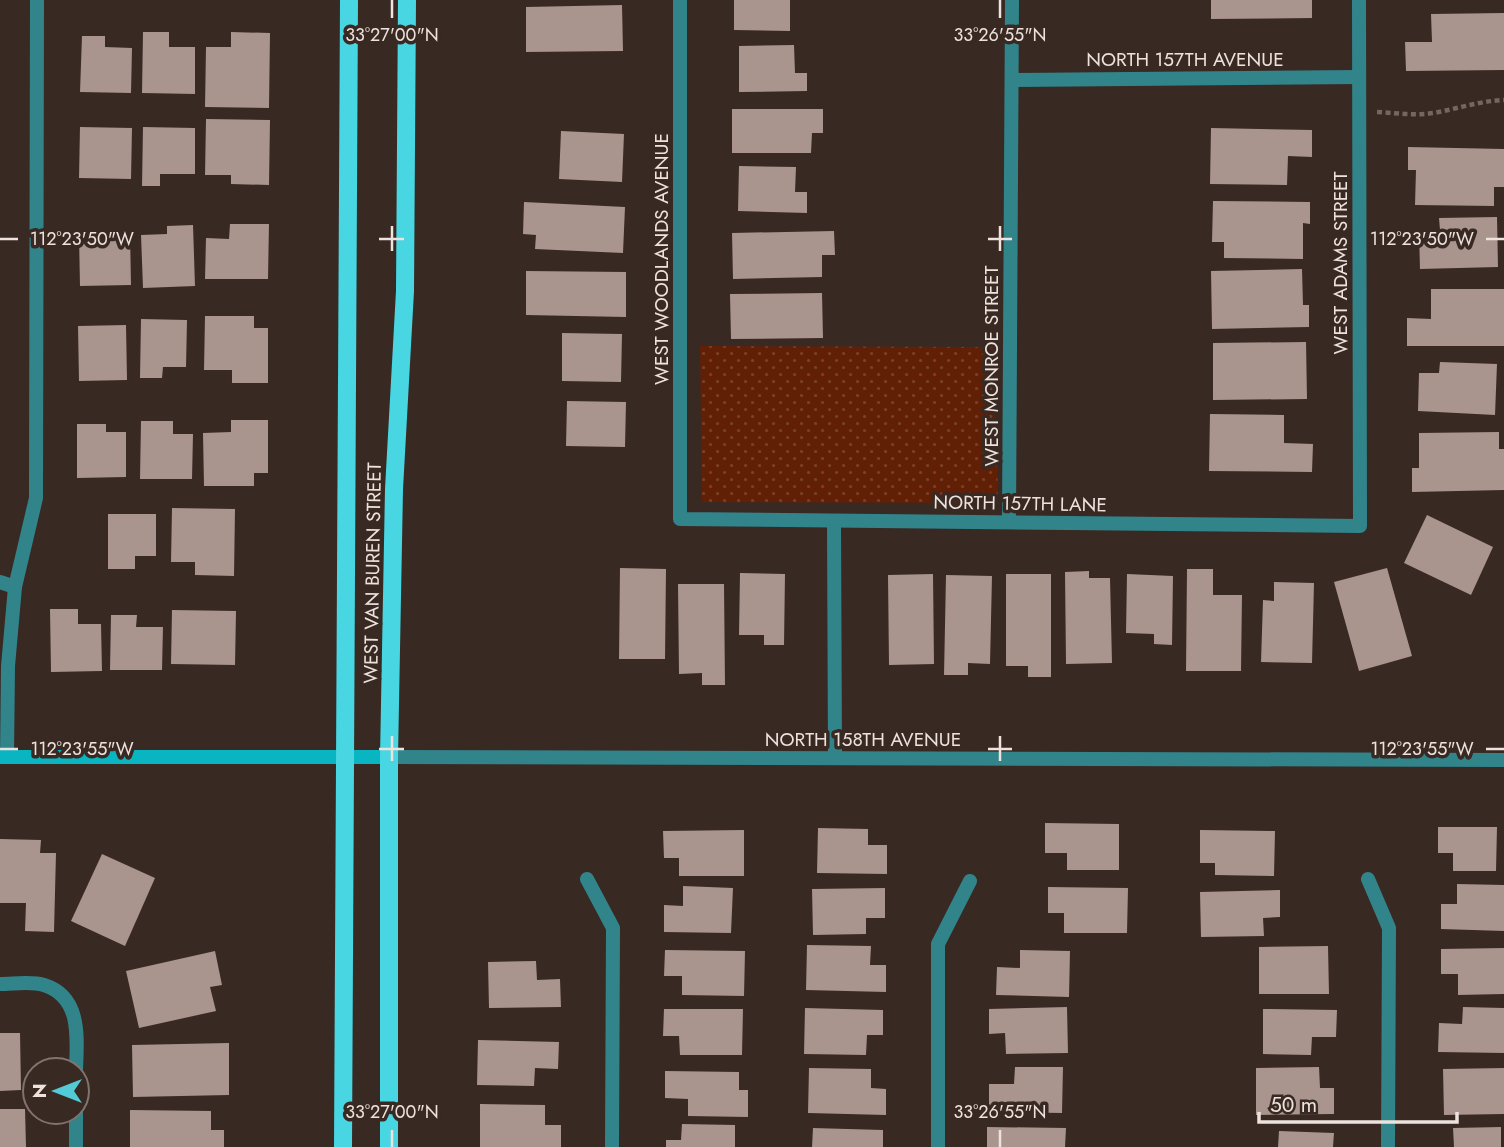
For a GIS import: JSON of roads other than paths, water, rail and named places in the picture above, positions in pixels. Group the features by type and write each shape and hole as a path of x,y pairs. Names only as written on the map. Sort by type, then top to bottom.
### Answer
{"main road":[{"name":"WEST VAN BUREN STREET","path":"343,1147 349,0"},
{"name":"WEST VAN BUREN STREET","path":"389,1147 389,757 394,489 405,291 407,0"}],"street":[{"path":"37,0 36,498 15,587 4,757 389,757"},
{"name":"WEST WOODLANDS AVENUE","path":"680,0 680,519"},
{"name":"WEST MONROE STREET","path":"1009,522 1012,0"},
{"name":"WEST ADAMS STREET","path":"1359,0 1360,526"},
{"name":"NORTH 157TH AVENUE","path":"1012,80 1359,77"},
{"name":"NORTH 157TH LANE","path":"680,519 1360,526"},
{"path":"834,520 835,758"},
{"path":"0,582 15,587"},
{"name":"NORTH 158TH AVENUE","path":"389,757 1504,760"},
{"path":"587,879 613,928 612,1147"},
{"path":"1368,879 1389,928 1388,1147"},
{"path":"938,1147 938,944 970,881"},
{"path":"0,984 43,984 65,996 77,1022 76,1056"},
{"path":"76,1126 76,1147"}]}
